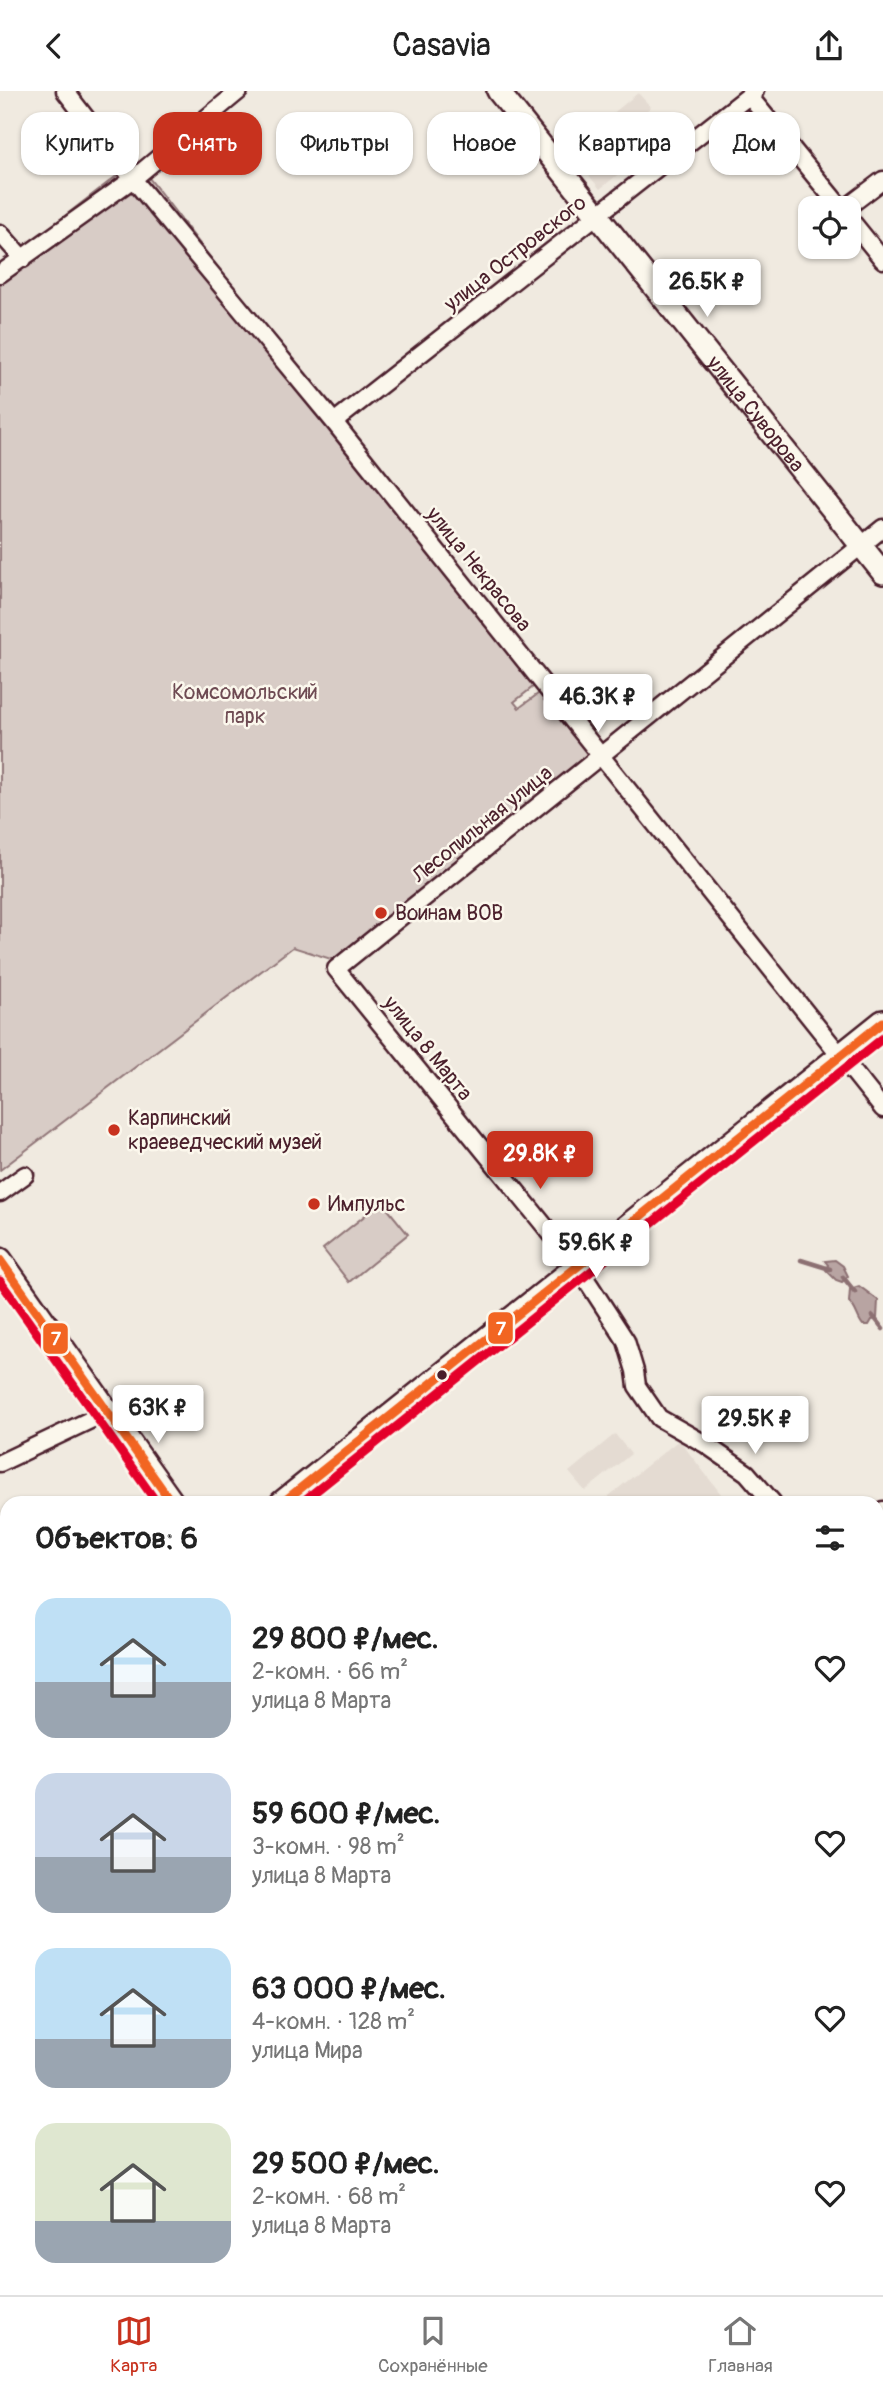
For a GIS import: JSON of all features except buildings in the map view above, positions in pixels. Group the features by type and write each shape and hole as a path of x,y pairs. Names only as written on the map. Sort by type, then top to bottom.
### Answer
{"main road":[{"path":"291,1496 883,1022"},
{"path":"0,1260 167,1496"}],"street":[{"name":"улица Некрасова","path":"65,91 133,179 334,422 883,1109"},
{"path":"0,274 133,179 239,91"},
{"name":"улица Суворова","path":"498,91 883,573"},
{"path":"752,93 832,196"},
{"name":"улица Островского","path":"334,422 752,93"},
{"path":"861,197 883,180"},
{"path":"0,233 23,259"},
{"path":"861,233 883,260"},
{"name":"Лесопильная улица","path":"336,968 883,528"},
{"name":"улица 8 Марта","path":"336,968 578,1267 626,1341 637,1386 659,1418 747,1473 767,1496"},
{"path":"0,1193 24,1175"},
{"path":"0,1463 107,1412"}],"shaded area":[{"path":"638,93 651,107 646,112 615,112"},
{"path":"589,175 617,175 600,189"},
{"path":"835,1260 843,1266 848,1276 842,1282 826,1270 828,1265 825,1261"},
{"path":"859,1286 878,1300 877,1319 872,1320 869,1325 863,1325 849,1302 850,1289"},
{"path":"615,1434 631,1454 585,1491 569,1472"},
{"path":"679,1440 723,1496 609,1496"}],"green space":[{"name":"Комсомольский парк","path":"139,165 538,683 514,702 519,708 542,691 595,759 334,960 293,947 0,1170 0,266 118,175 139,175"},
{"path":"382,1202 408,1234 349,1282 323,1249"}],"waterway":[{"path":"801,1260 830,1269"},
{"path":"843,1277 855,1292"},
{"path":"873,1316 883,1329"}],"transit line":[{"name":"7","path":"291,1496 883,1022"},
{"path":"310,1496 883,1038"},
{"name":"7","path":"0,1260 167,1496"},
{"path":"0,1281 152,1496"}],"place":[{"name":"Воинам ВОВ","path":"381,913"},
{"name":"Карпинский краеведческий музей","path":"114,1130"},
{"name":"Импульс","path":"314,1204"}]}
